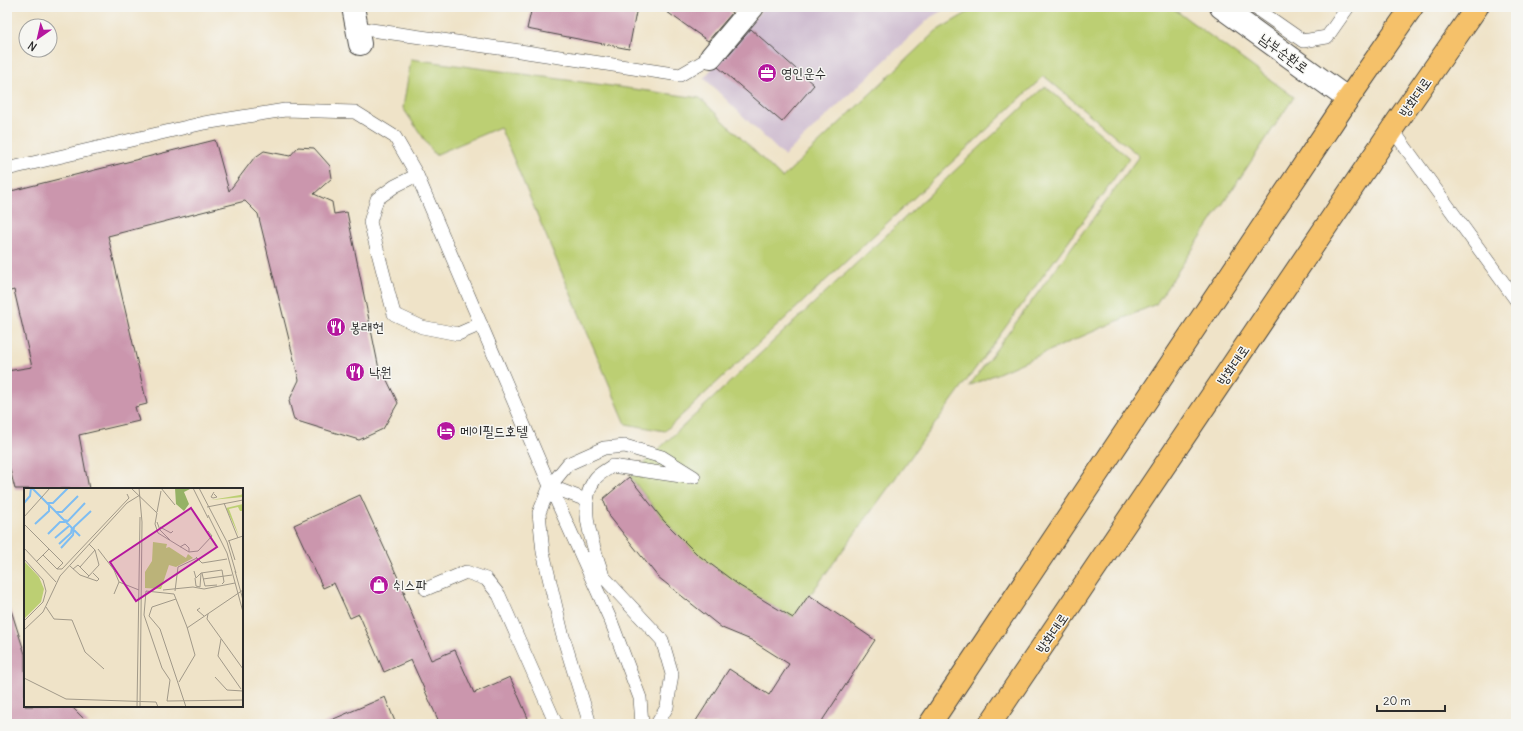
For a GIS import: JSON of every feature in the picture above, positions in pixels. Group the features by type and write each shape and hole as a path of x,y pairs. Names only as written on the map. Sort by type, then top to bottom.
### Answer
{"main road":[{"path":"930,724 1348,99 1412,7"},
{"name":"방화대로","path":"990,724 1392,129 1477,7"}],"street":[{"path":"353,7 359,36"},
{"path":"712,56 753,7"},
{"name":"남부순환로","path":"1221,7 1348,99"}],"lane":[{"path":"1254,7 1303,41 1327,37 1348,7"},
{"path":"359,36 520,51 680,75 712,56"},
{"path":"7,169 204,123 285,110 355,112 395,137 417,175 550,486 611,621 640,698 642,724"},
{"path":"1392,129 1516,300"},
{"path":"417,175 394,186 376,199 370,222 394,314 422,327 458,334 481,324"},
{"path":"589,724 562,633 543,552 539,512 550,486 568,464 604,448 625,446 662,458 694,477 612,466 595,479 586,500 589,531 604,577"},
{"path":"550,486 586,500"},
{"path":"579,551 662,640 672,674 666,706 657,724"},
{"path":"426,589 466,572 486,579 499,595 556,724"}],"shaded area":[{"name":"영인운수","path":"764,7 949,7 931,17 784,156 704,78"}],"green space":[{"path":"977,7 1171,7 1294,97 1156,304 969,386 1139,156 1044,76 665,431 626,424 500,127 435,155 403,108 411,59 700,98 782,178 936,31"},
{"path":"1045,86 1129,158 794,617 788,615 752,594 706,562 661,516 630,476"}],"building":[{"path":"532,7 637,7 629,49 527,29"},
{"path":"660,7 725,7 732,13 708,41"},
{"path":"751,29 814,85 782,122 718,67"},
{"path":"215,140 229,191 254,158 264,151 290,156 298,147 314,148 330,166 332,178 314,194 332,202 334,214 347,212 380,374 385,376 398,403 383,429 359,440 294,420 289,401 299,380 258,214 245,201 108,236 147,404 135,407 139,421 79,435 89,488 15,489 7,458 7,371 32,367 14,290 7,292 7,192"},
{"path":"629,477 664,521 697,554 740,586 793,618 809,595 875,640 820,724 694,724 729,669 769,695 789,664 751,640 722,628 658,577 610,517 603,499"},
{"path":"360,495 405,593 403,593 431,660 455,650 474,693 510,677 528,718 514,724 440,724 411,660 384,672 359,614 350,618 334,583 323,588 294,525"},
{"path":"7,610 11,610 24,651 24,707 72,707 89,724 7,724"},
{"path":"385,697 396,724 322,724"}],"place":[{"name":"영인운수","path":"767,73"},
{"name":"봉래헌","path":"336,327"},
{"name":"낙원","path":"355,372"},
{"name":"메이필드호텔","path":"446,431"},
{"name":"쉬스파","path":"379,585"}]}
